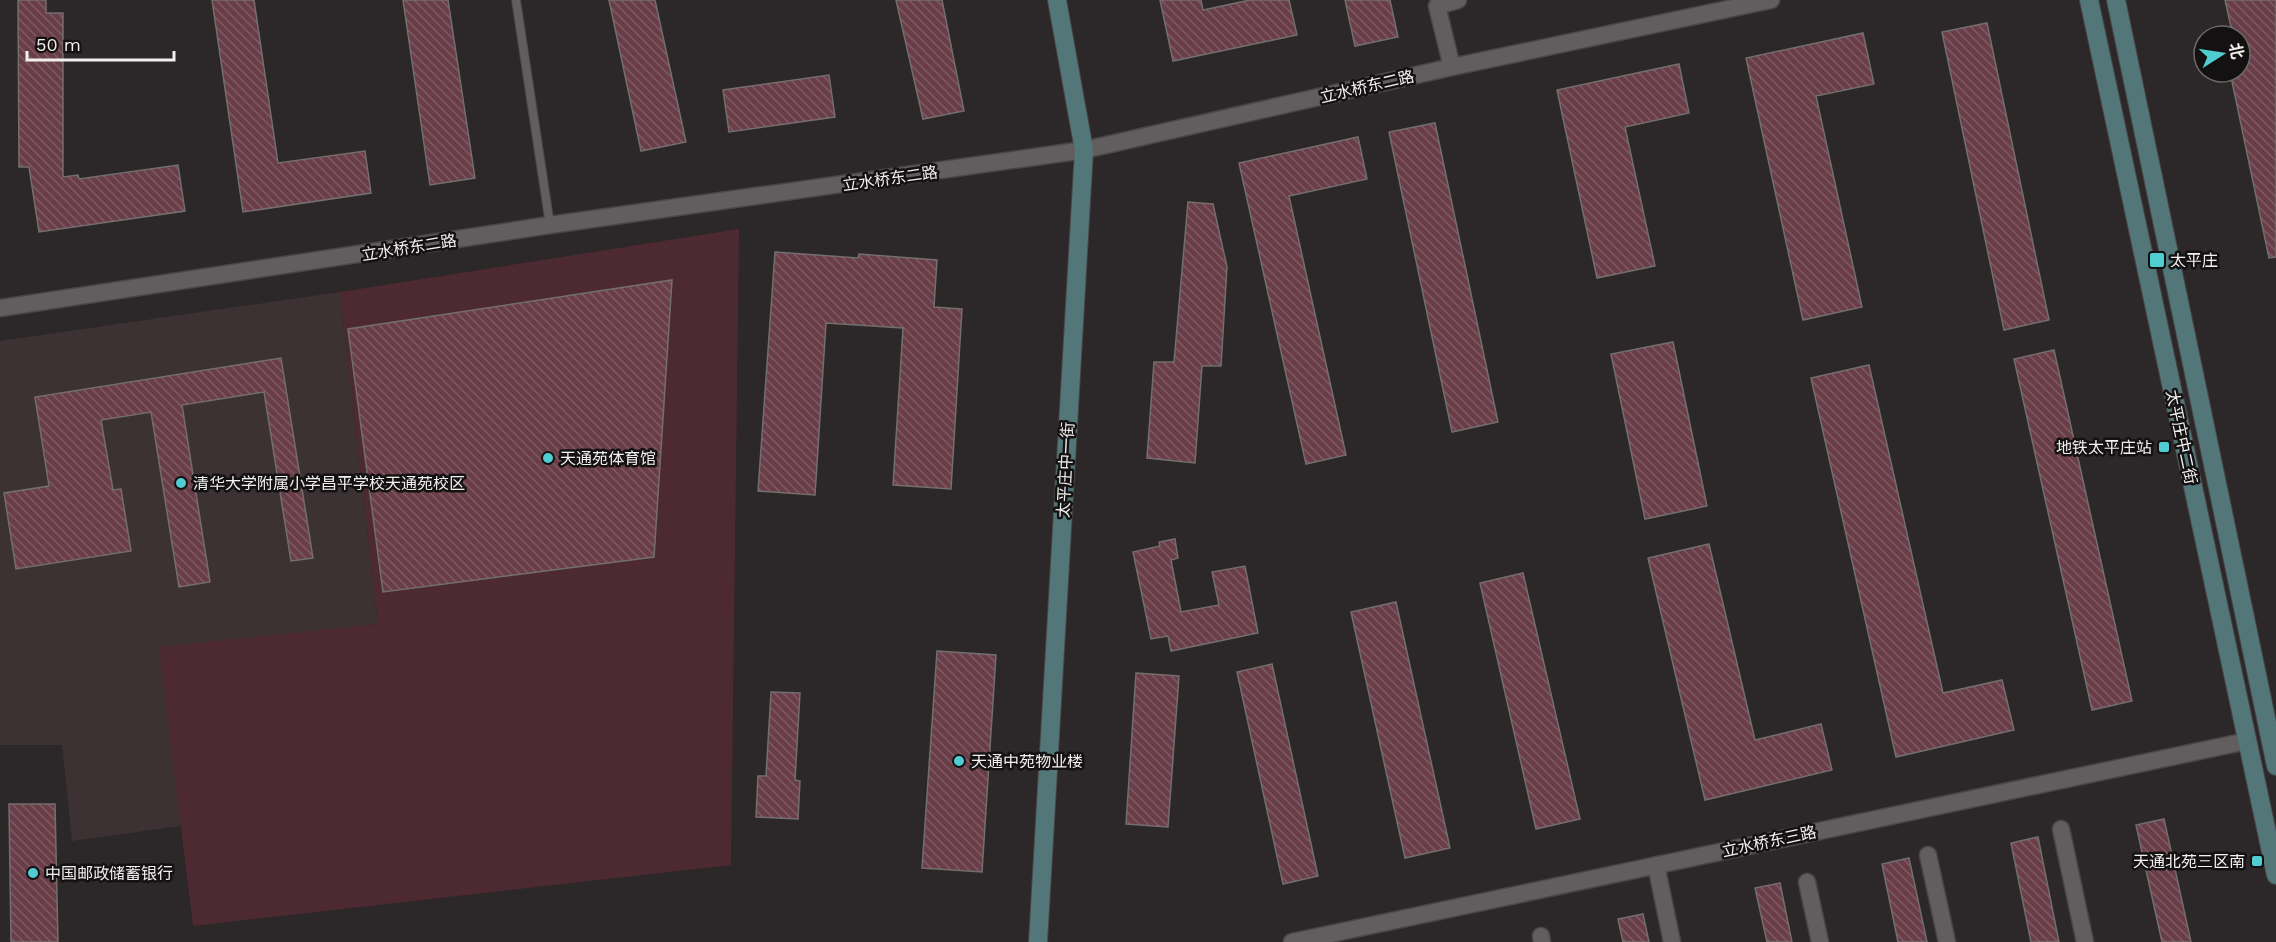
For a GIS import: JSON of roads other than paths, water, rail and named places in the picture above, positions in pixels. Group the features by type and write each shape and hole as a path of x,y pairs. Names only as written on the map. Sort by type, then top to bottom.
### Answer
{"main road":[{"name":"太平庄中一街","path":"1038,942 1084,150 1057,0"},
{"name":"太平庄中二街","path":"2089,0 2276,875"},
{"name":"太平庄中二街","path":"2116,0 2273,735 2276,766"},
{"path":"2247,741 2273,735"}],"street":[{"path":"1452,67 1437,6 1458,0"},
{"name":"立水桥东二路","path":"0,309 550,225 1084,150 1452,67 1772,0"},
{"name":"立水桥东三路","path":"1292,942 2247,741"},
{"path":"2061,829 2085,942"},
{"path":"1928,855 1947,942"},
{"path":"1656,865 1672,942"},
{"path":"1807,882 1820,942"}],"lane":[{"path":"516,0 550,225"}],"place":[{"name":"太平庄","path":"2157,260"},
{"name":"地铁太平庄站","path":"2164,447"},
{"name":"天通苑体育馆","path":"548,458"},
{"name":"清华大学附属小学昌平学校天通苑校区","path":"181,483"},
{"name":"天通中苑物业楼","path":"959,761"},
{"name":"天通北苑三区南","path":"2257,861"},
{"name":"中国邮政储蓄银行","path":"33,873"}]}
